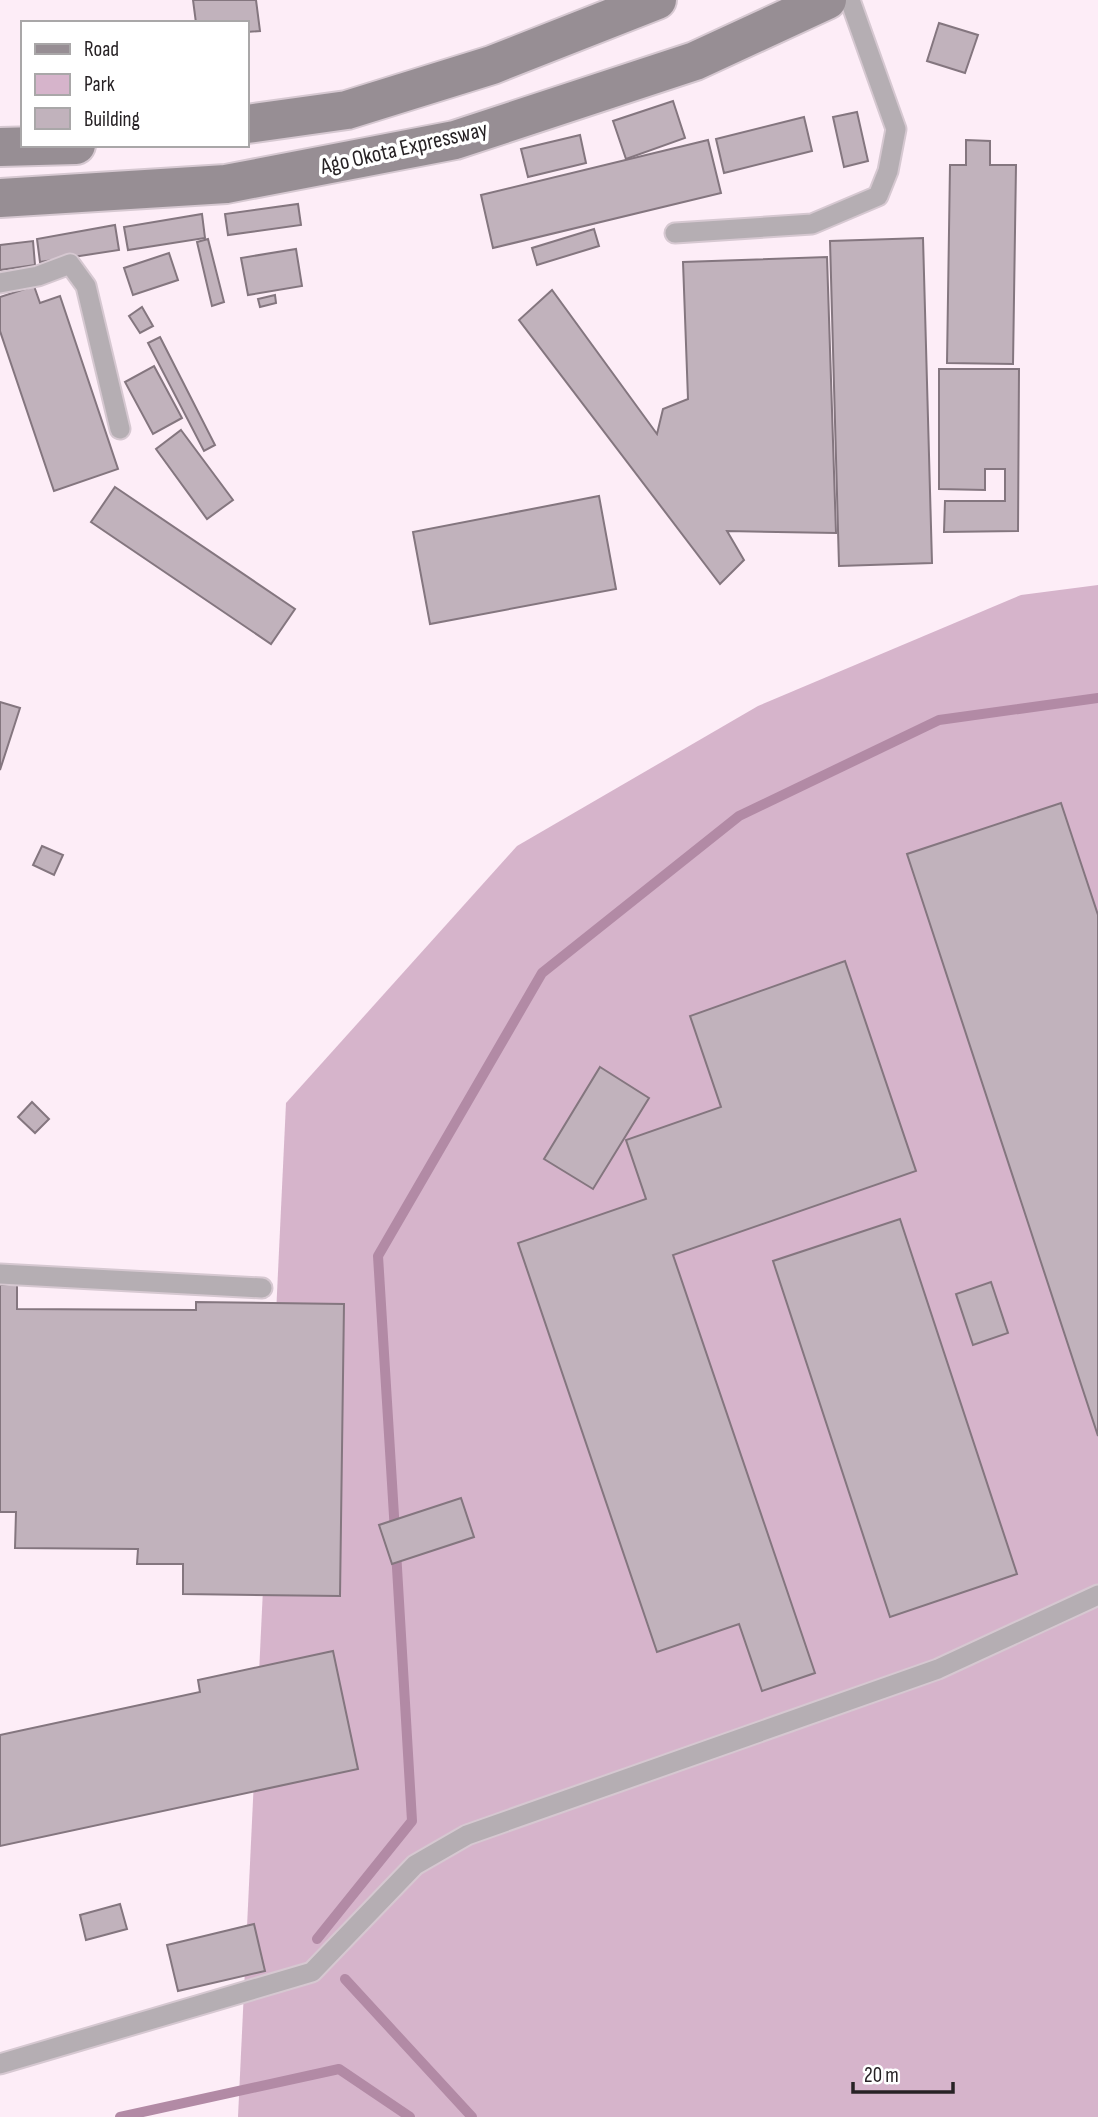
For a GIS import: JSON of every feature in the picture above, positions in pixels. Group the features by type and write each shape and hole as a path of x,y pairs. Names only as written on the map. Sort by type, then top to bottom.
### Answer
{"main road":[{"path":"248,124 347,110 492,65 657,0"},
{"name":"Ago Okota Expressway","path":"0,198 226,184 454,140 695,61 827,0"},
{"path":"0,147 21,146"}],"lane":[{"path":"675,233 812,224 878,197 888,171 896,129 850,0"},
{"path":"0,283 38,276 71,264 86,286 120,429"},
{"path":"0,1274 262,1288"},
{"path":"0,2064 312,1972 415,1865 467,1835 938,1669 1098,1595"}],"green space":[{"path":"1098,585 1098,2117 238,2117 286,1103 517,846 758,706 1021,595"}],"building":[{"path":"193,0 256,0 260,31 248,32 248,21 196,21"},
{"path":"939,23 978,35 965,73 927,61"},
{"path":"673,101 685,138 626,159 613,121"},
{"path":"857,112 868,161 844,167 833,117"},
{"path":"804,117 812,151 724,173 716,139"},
{"path":"580,135 586,163 528,177 521,149"},
{"path":"708,140 721,193 493,248 481,195"},
{"path":"966,140 990,141 990,165 1016,165 1013,364 947,363 950,165 966,165"},
{"path":"298,204 301,225 228,235 225,214"},
{"path":"202,214 205,238 128,250 124,227"},
{"path":"115,225 119,250 40,262 37,239"},
{"path":"594,229 599,246 537,265 532,248"},
{"path":"923,238 932,563 839,566 830,241"},
{"path":"208,239 224,302 212,306 197,242"},
{"path":"33,241 35,265 0,270 0,245"},
{"path":"296,249 302,286 248,295 241,258"},
{"path":"169,253 178,280 133,295 124,268"},
{"path":"827,257 836,533 727,531 744,560 720,584 519,320 552,290 657,434 663,409 688,399 683,262"},
{"path":"34,286 40,303 60,296 118,469 54,491 0,331 0,297"},
{"path":"275,295 276,303 260,307 258,299"},
{"path":"142,307 153,326 140,333 129,316"},
{"path":"160,337 215,445 204,451 148,343"},
{"path":"154,366 182,418 153,434 125,382"},
{"path":"939,369 1019,369 1018,531 944,532 945,501 1005,501 1005,469 985,469 985,490 939,489"},
{"path":"181,430 233,500 207,519 156,449"},
{"path":"115,487 295,609 271,644 91,522"},
{"path":"599,496 616,589 430,624 413,532"},
{"path":"0,702 20,708 0,770"},
{"path":"1061,803 1098,915 1098,1436 907,854"},
{"path":"42,846 63,855 54,875 33,865"},
{"path":"845,961 916,1171 673,1255 815,1673 762,1691 739,1624 657,1652 518,1243 646,1199 626,1140 721,1107 690,1016"},
{"path":"600,1067 649,1098 593,1189 544,1159"},
{"path":"32,1102 49,1119 35,1133 18,1117"},
{"path":"900,1219 1017,1574 890,1617 773,1261"},
{"path":"991,1282 1008,1333 973,1345 956,1294"},
{"path":"0,1285 17,1285 17,1309 196,1310 196,1302 344,1304 340,1596 183,1594 183,1564 137,1564 138,1549 15,1548 16,1512 0,1512"},
{"path":"461,1498 474,1537 392,1564 379,1525"},
{"path":"333,1651 358,1769 0,1846 0,1735 200,1692 198,1680"},
{"path":"120,1904 127,1929 86,1940 80,1915"},
{"path":"254,1924 265,1971 178,1991 167,1945"}],"waterway":[{"path":"395,1532 378,1256 542,973 739,816 939,720 1098,698"},
{"path":"317,1939 412,1821 396,1551"},
{"path":"345,1979 472,2117"},
{"path":"120,2117 339,2069 410,2117"}]}
